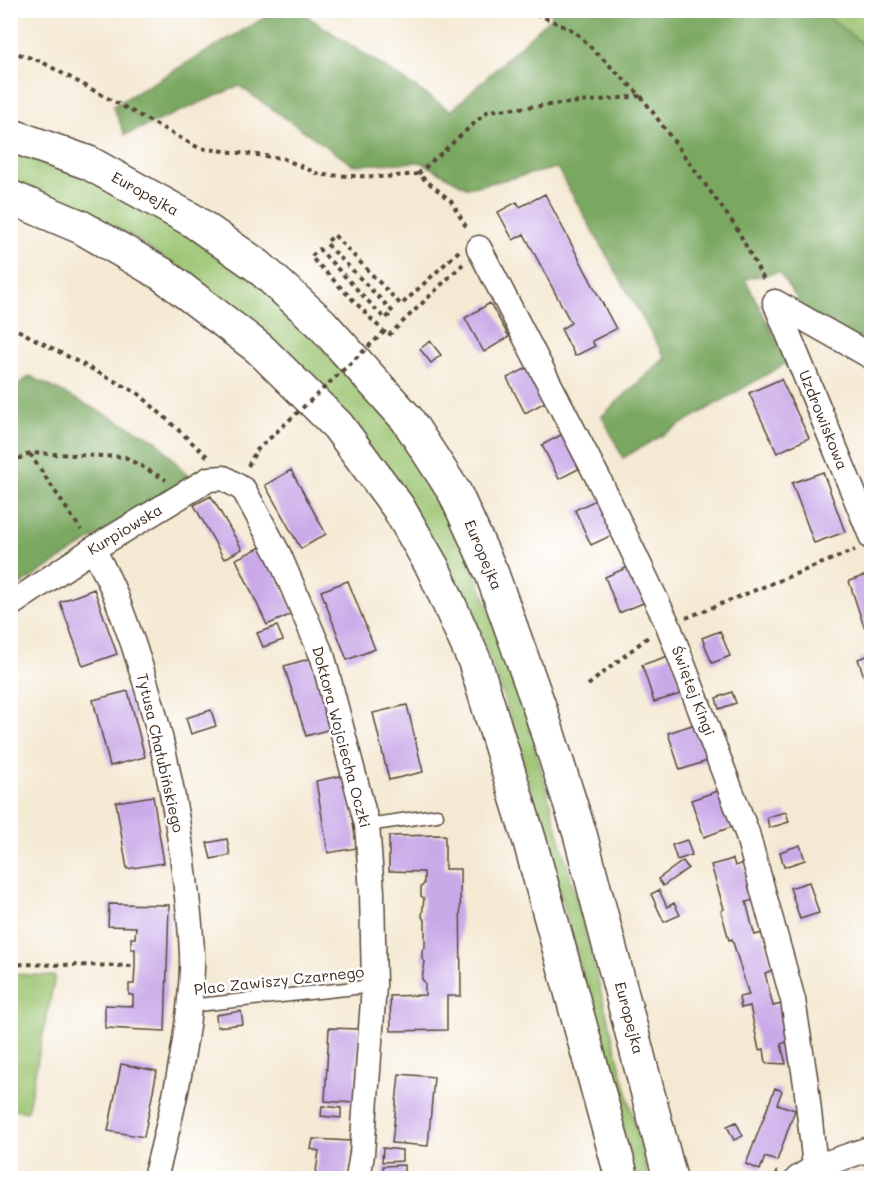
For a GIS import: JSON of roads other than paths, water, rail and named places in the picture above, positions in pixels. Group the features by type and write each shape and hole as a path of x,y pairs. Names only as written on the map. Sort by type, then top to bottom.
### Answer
{"main road":[{"name":"Europejka","path":"10,135 89,163 192,220 258,267 321,323 407,419 455,493 492,574 539,706 580,834 670,1179"},
{"path":"10,197 81,227 162,273 260,349 338,426 398,507 433,568 475,662 530,842 622,1179"}],"street":[{"name":"Świętej Kingi","path":"476,243 598,477 668,625 747,833 793,1000 806,1084 806,1173"},
{"name":"Uzdrowiskowa","path":"866,543 775,302 872,357"},
{"name":"Kurpiowska","path":"10,605 93,549 209,479 224,478 244,490"},
{"name":"Doktora Wojciecha Oczki","path":"244,490 279,555 324,658 366,825 372,892 374,986 362,1154 358,1179"},
{"name":"Tytusa Chałubińskiego","path":"93,549 118,600 140,669 165,762 181,836 192,968 185,1044 166,1137 154,1179"},
{"path":"806,1173 872,1148"}],"lane":[{"path":"366,825 437,815"},
{"name":"Plac Zawiszy Czarnego","path":"188,1006 374,986"}]}
